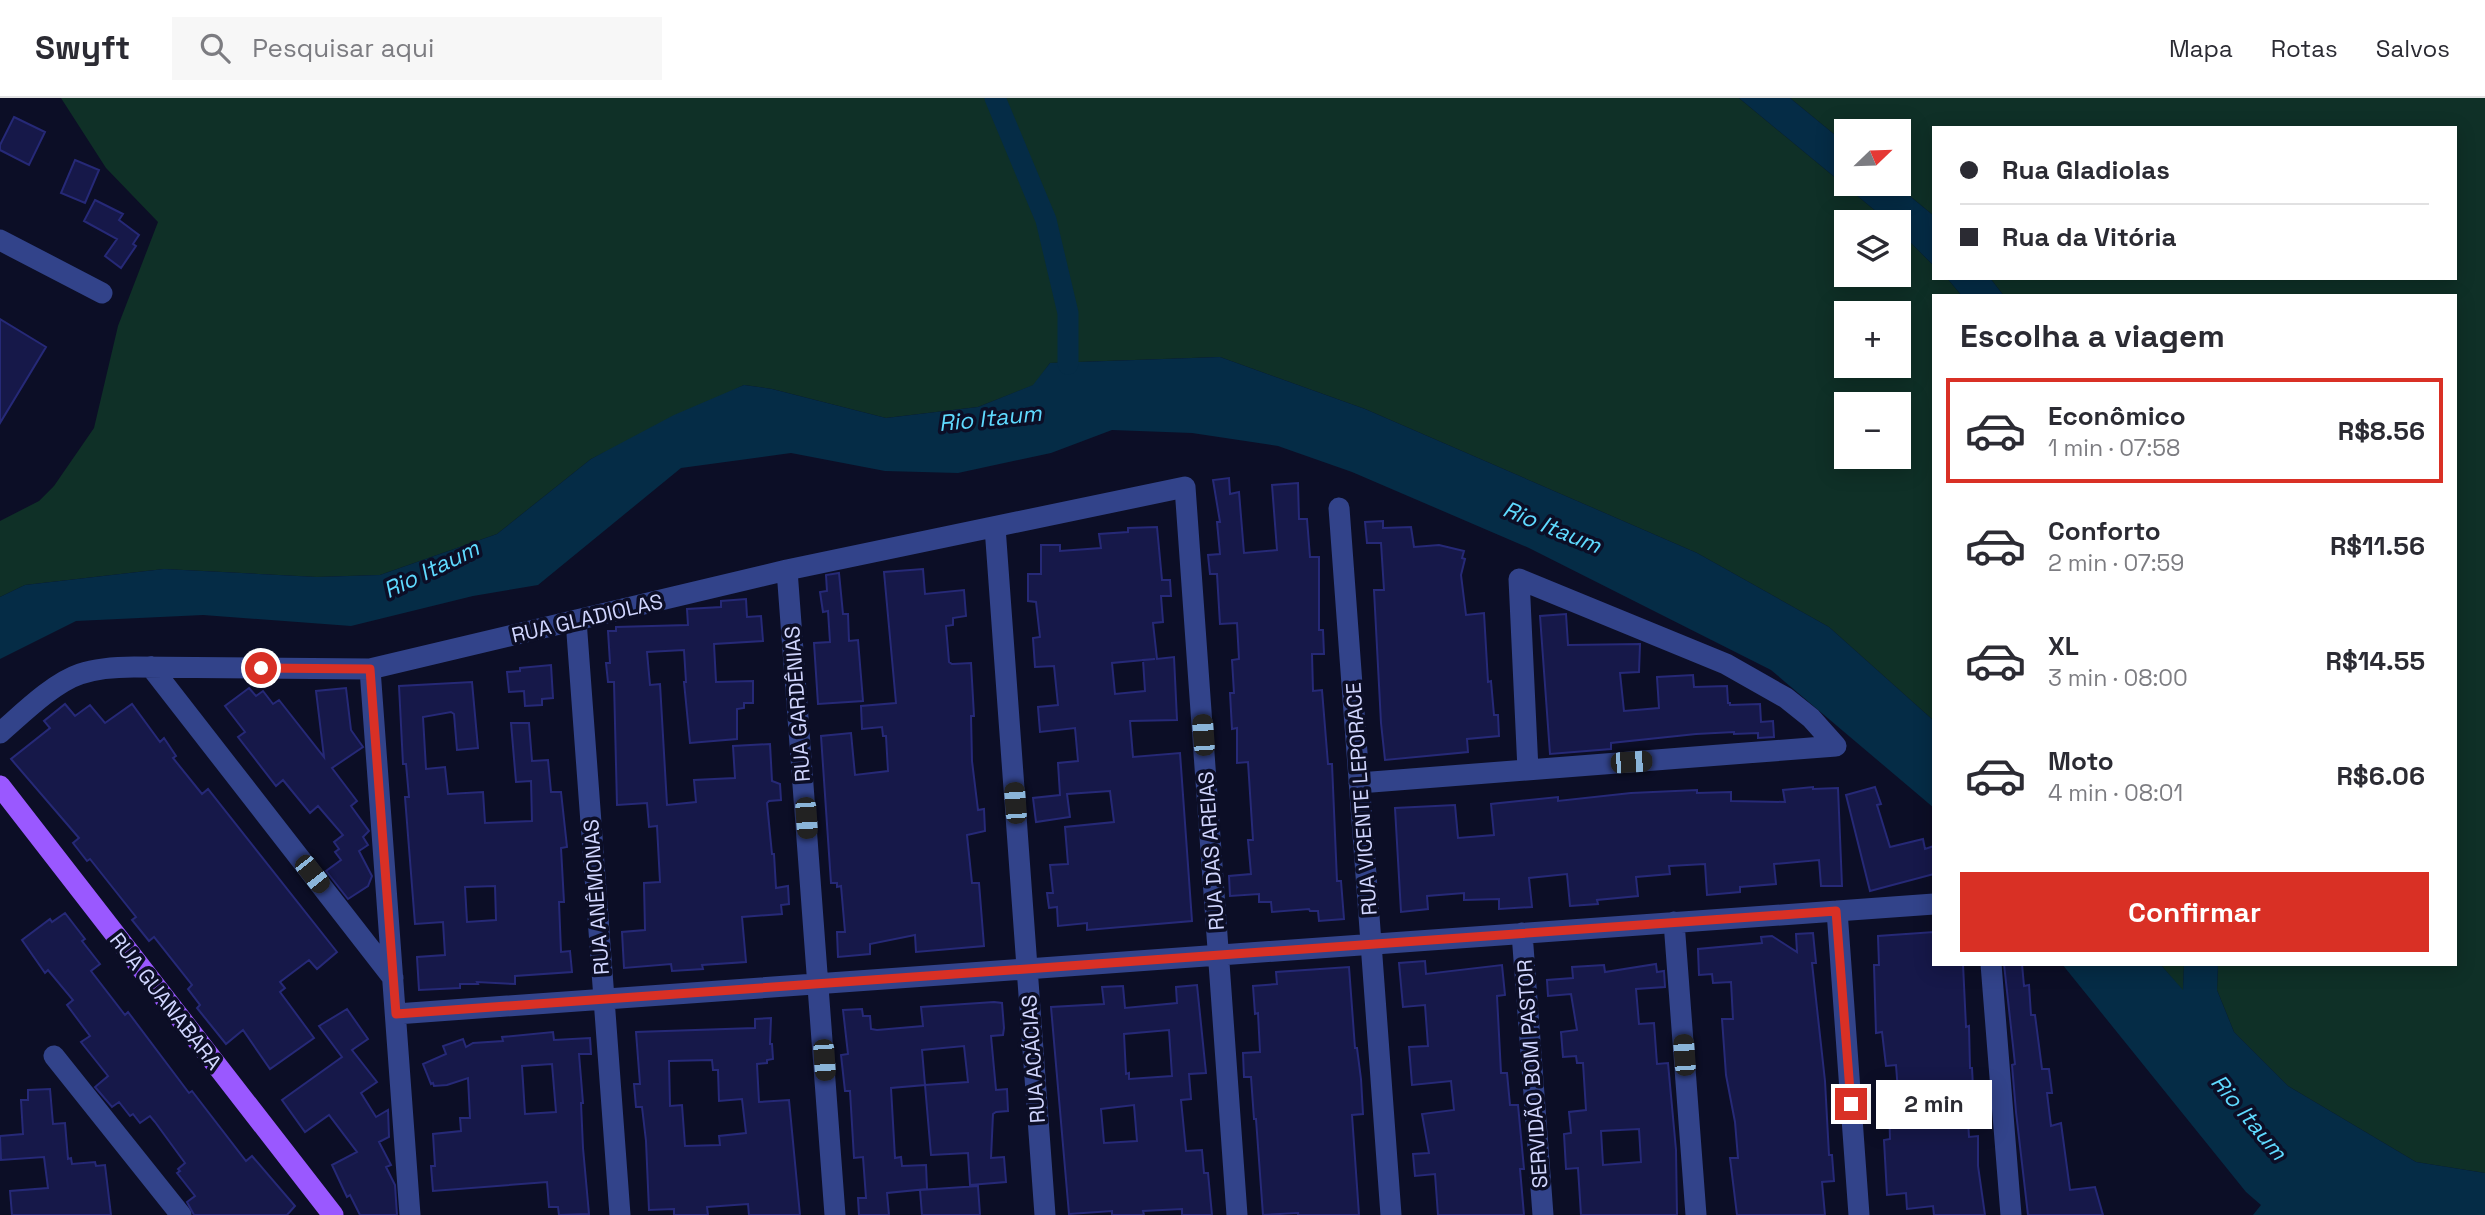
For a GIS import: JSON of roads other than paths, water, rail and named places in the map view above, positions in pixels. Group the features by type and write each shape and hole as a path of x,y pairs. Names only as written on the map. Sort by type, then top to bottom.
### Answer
{"main road":[{"name":"RUA GUANABARA","path":"0,786 333,1215"}],"street":[{"path":"0,240 102,293"},
{"name":"RUA GLADIOLAS","path":"0,733 61,684 77,675 97,669 370,669 787,570 1185,487"},
{"name":"RUA DAS AREIAS","path":"1185,487 1237,1215"},
{"name":"RUA VICENTE LEPORACE","path":"1339,508 1391,1215"},
{"name":"RUA ACÁCIAS","path":"995,527 1045,1215"},
{"name":"RUA GARDÊNIAS","path":"787,570 835,1215"},
{"path":"1359,783 1528,770 1836,746 1811,718 1786,698 1726,664 1519,579 1528,770"},
{"name":"RUA ANÊMONAS","path":"576,620 620,1215"},
{"path":"151,667 393,978"},
{"path":"370,669 410,1215"},
{"path":"396,1014 1932,904"},
{"path":"1836,911 1859,1215"},
{"path":"1674,922 1696,1215"},
{"name":"SERVIDÃO BOM PASTOR","path":"1522,933 1543,1215"},
{"path":"1991,966 2011,1215"},
{"path":"54,1056 181,1215"}],"water":[{"path":"1739,98 1790,98 1834,134 1834,177"},
{"path":"1858,196 1910,196 1932,214 1932,264 1911,243 1911,210 1874,210"},
{"path":"1949,280 1992,280 2002,294 1960,294"},
{"name":"Rio Itaum","path":"1220,357 1365,409 1697,553 1829,627 1932,719 1932,806 1771,670 1529,548 1352,472 1278,446 1192,433 1112,430 1051,453 958,473 885,471 791,453 681,468 538,585 473,596 351,626 203,615 76,621 0,659 0,597 25,585 164,569 317,577 380,575 497,534 591,459 674,415 744,385 772,389 886,418 978,407 1033,385 1050,363"},
{"name":"Rio Itaum","path":"2064,966 2162,966 2183,990 2184,966 2218,966 2217,990 2234,1032 2288,1086 2416,1162 2485,1173 2485,1215 2253,1215 2261,1205 2246,1192"}],"waterway":[{"path":"995,98 1046,220 1068,313 1068,364"}]}
